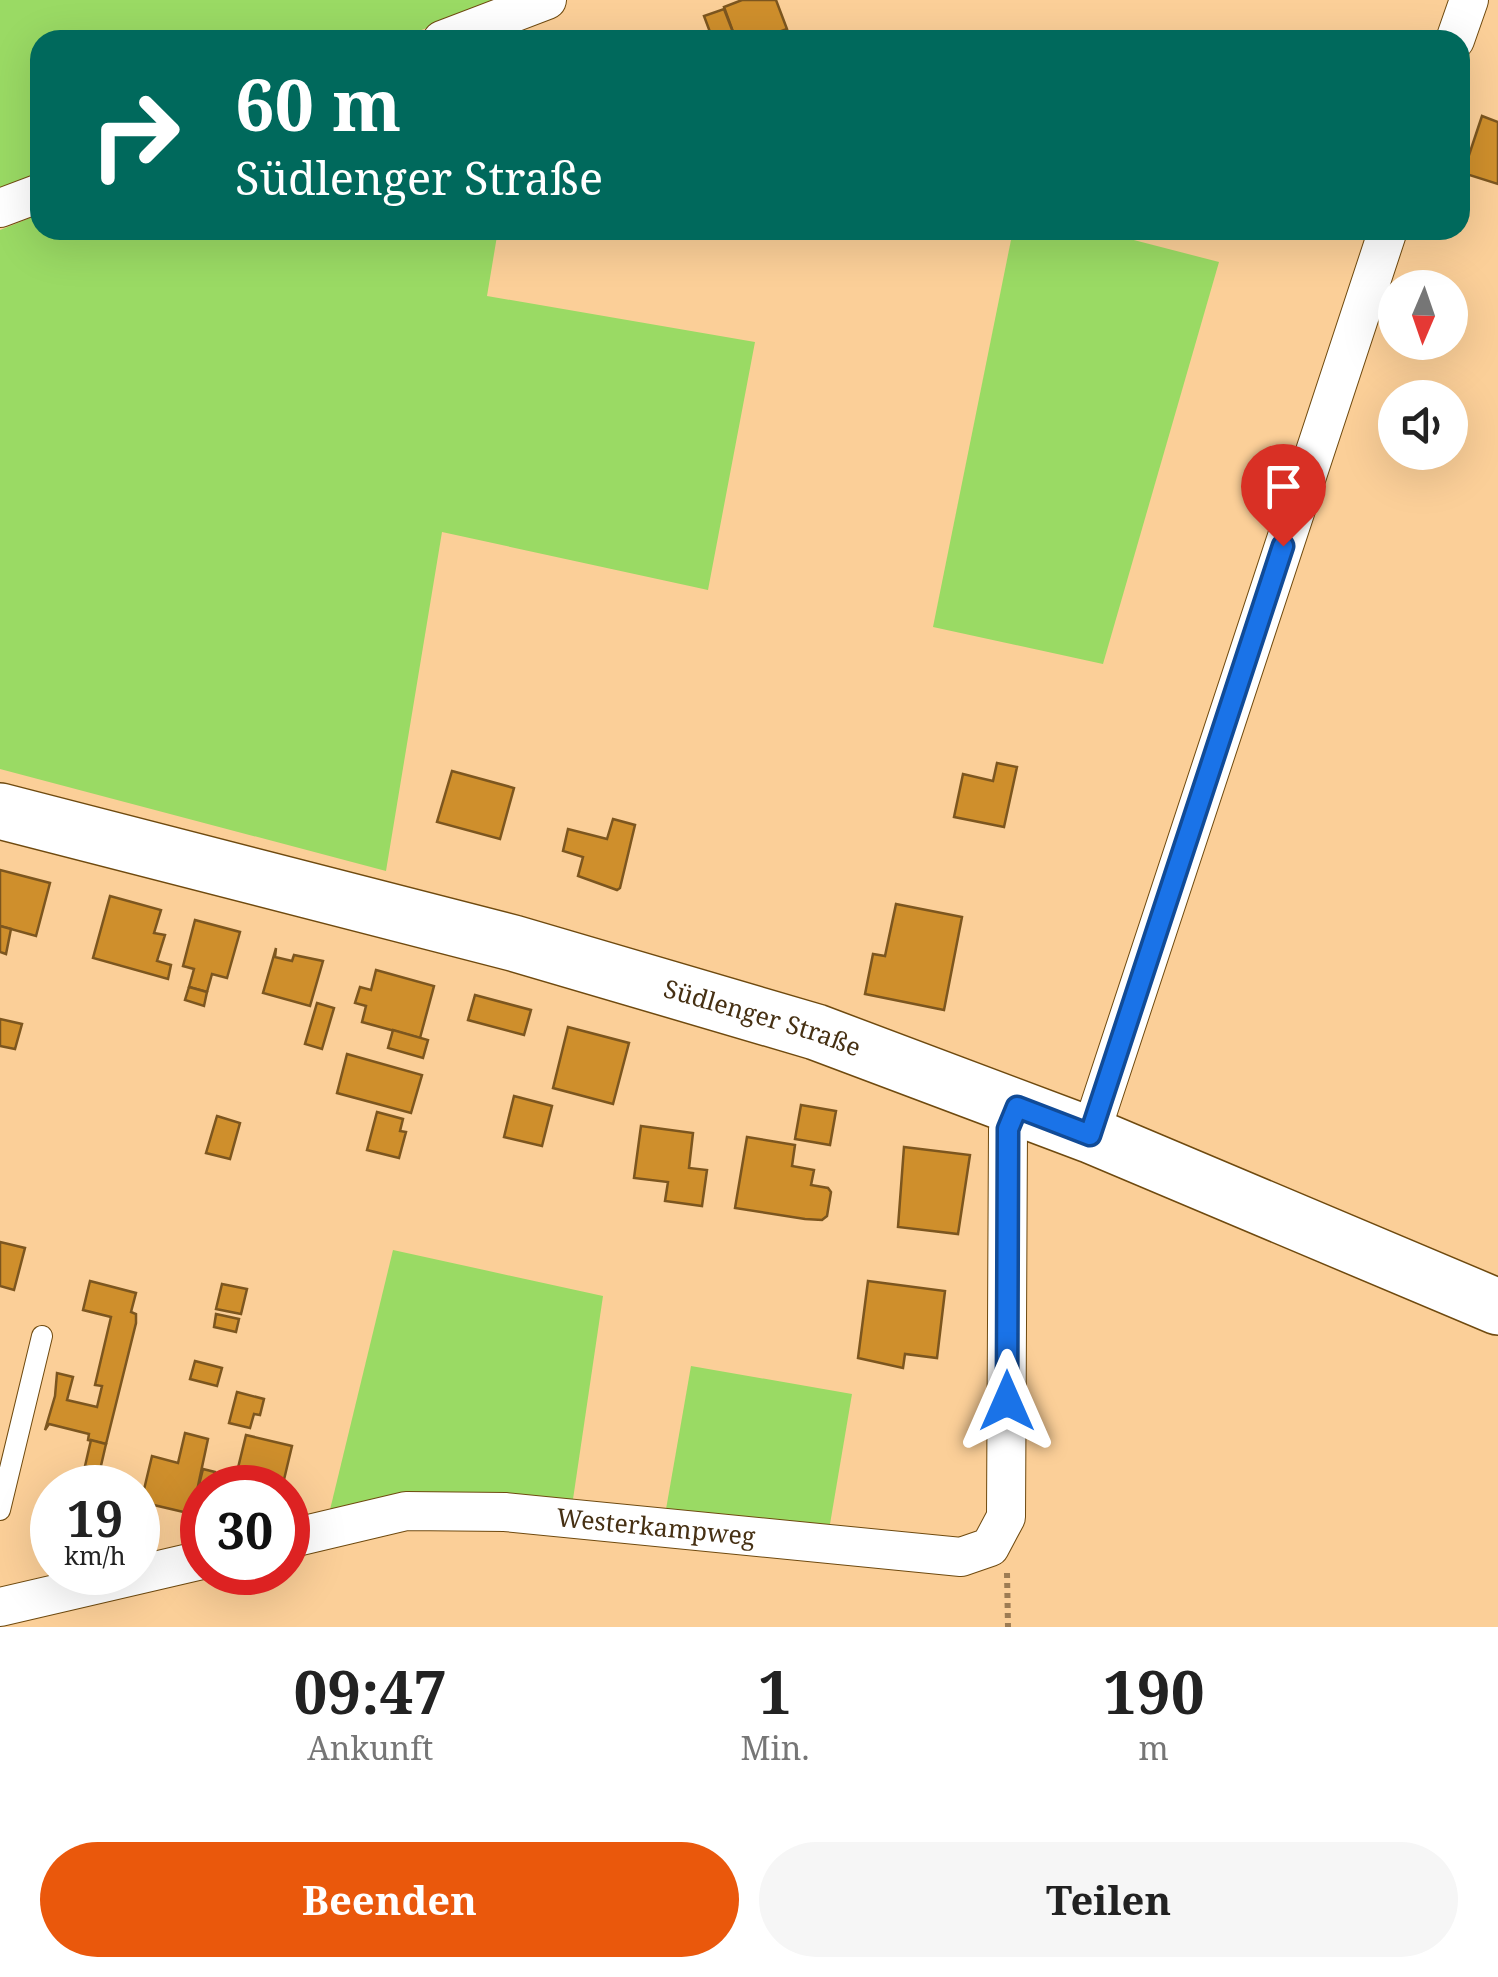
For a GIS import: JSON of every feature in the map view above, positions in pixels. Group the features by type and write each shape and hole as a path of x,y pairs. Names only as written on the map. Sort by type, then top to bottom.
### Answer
{"main road":[{"name":"Südlenger Straße","path":"0,811 551,954 816,1032 1090,1135 1498,1307"}],"street":[{"path":"468,30 547,0"},
{"path":"1458,30 1469,0"},
{"path":"0,208 30,197"},
{"path":"1090,1135 1385,240"},
{"name":"Westerkampweg","path":"310,1535 406,1512 506,1512 961,1556 990,1547 1006,1517 1008,1129 1017,1107"},
{"path":"0,1607 180,1565"}],"lane":[{"path":"0,1510 42,1336"}],"green space":[{"path":"0,0 501,0 422,30 30,30 30,177 0,188"},
{"path":"30,218 30,240 496,240 487,296 755,342 708,590 442,532 386,871 0,769 0,230"},
{"path":"1011,240 1134,240 1219,262 1103,664 933,627"},
{"path":"393,1250 603,1296 572,1506 328,1518"},
{"path":"691,1366 852,1394 829,1530 665,1515"}],"building":[{"path":"742,0 776,0 787,29 732,30 724,7"},
{"path":"724,9 732,30 709,30 704,16"},
{"path":"1482,116 1498,122 1498,184 1470,175 1470,152"},
{"path":"997,763 1017,767 1004,827 954,817 963,774 993,781"},
{"path":"452,771 514,788 500,839 437,822"},
{"path":"613,819 635,825 617,890 578,876 583,857 563,851 568,829 607,839"},
{"path":"0,870 50,883 36,936 0,926"},
{"path":"110,896 161,910 154,933 165,935 157,961 171,965 168,979 93,958"},
{"path":"896,904 962,917 944,1010 865,994 873,954 885,956"},
{"path":"195,920 240,932 227,978 212,974 207,992 189,987 194,969 183,966"},
{"path":"0,926 11,929 6,954 0,952"},
{"path":"276,948 275,957 292,961 294,955 323,961 310,1006 263,993"},
{"path":"376,970 434,986 420,1038 362,1022 366,1006 355,1003 360,987 371,990"},
{"path":"189,987 207,992 204,1006 185,1000"},
{"path":"475,995 531,1010 524,1035 468,1020"},
{"path":"317,1003 334,1008 322,1049 305,1044"},
{"path":"0,1019 22,1024 15,1049 0,1046"},
{"path":"568,1027 629,1043 613,1104 553,1088"},
{"path":"393,1030 428,1040 423,1058 388,1048"},
{"path":"347,1054 422,1075 411,1113 337,1093"},
{"path":"514,1096 552,1106 542,1146 504,1137"},
{"path":"801,1105 836,1111 830,1145 795,1139"},
{"path":"377,1112 403,1119 400,1131 406,1132 399,1158 367,1150"},
{"path":"217,1116 240,1123 230,1159 206,1153"},
{"path":"641,1126 693,1133 689,1168 707,1170 702,1206 665,1201 668,1182 634,1178"},
{"path":"747,1137 795,1145 792,1166 814,1170 811,1185 831,1192 827,1216 822,1220 805,1219 735,1208"},
{"path":"904,1147 970,1155 958,1234 898,1227"},
{"path":"0,1242 25,1248 14,1290 0,1286"},
{"path":"90,1281 136,1293 131,1312 136,1314 136,1323 106,1444 88,1440 89,1434 49,1424 45,1430 57,1373 73,1377 67,1400 97,1407 102,1386 95,1385 111,1317 83,1310"},
{"path":"868,1281 945,1291 937,1358 905,1354 903,1368 858,1358"},
{"path":"222,1284 247,1289 241,1314 216,1309"},
{"path":"216,1314 239,1319 236,1332 214,1327"},
{"path":"195,1361 222,1368 217,1386 190,1379"},
{"path":"237,1392 264,1399 260,1415 254,1414 250,1428 229,1423"},
{"path":"185,1433 208,1439 202,1465 180,1465 180,1511 160,1506 160,1465 150,1465 152,1456 178,1463"},
{"path":"246,1435 292,1446 287,1465 239,1465"},
{"path":"91,1440 106,1444 101,1465 85,1465"}],"route":[{"path":"1007,1401 1008,1129 1017,1107 1090,1135 1283,546"}]}
